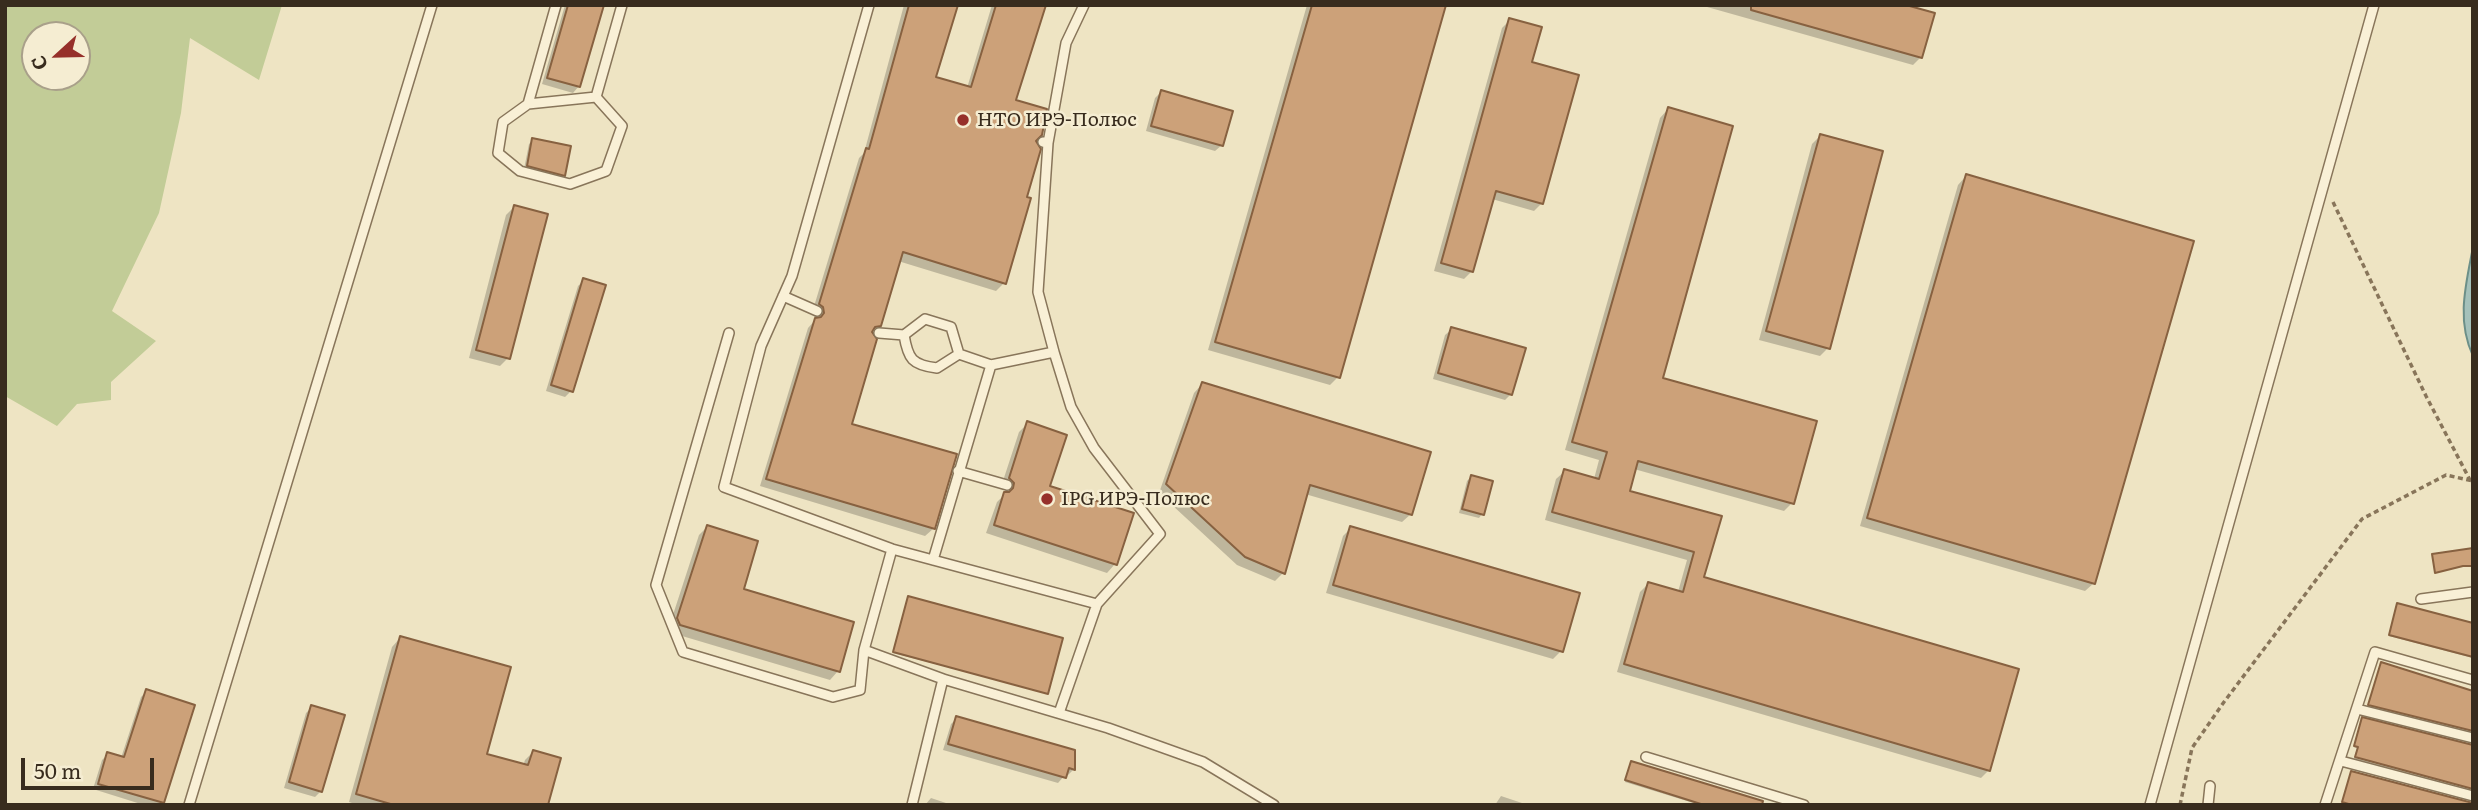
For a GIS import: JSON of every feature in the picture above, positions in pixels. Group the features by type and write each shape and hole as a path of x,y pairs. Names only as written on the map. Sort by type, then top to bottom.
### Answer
{"lane":[{"path":"189,805 432,5"},
{"path":"528,104 556,5"},
{"path":"596,97 622,5"},
{"path":"869,5 792,276 761,345 724,487 892,549 1097,604"},
{"path":"1059,713 1097,604 1160,534 1094,448 1071,407 1038,292 1045,143 1066,43 1084,5"},
{"path":"2150,805 2374,5"},
{"path":"596,97 622,126 606,171 570,184 520,171 498,153 503,122 528,104 596,97"},
{"path":"783,296 817,311"},
{"path":"879,333 904,335 925,319 951,327 959,354"},
{"path":"729,333 656,585 683,652 833,697 860,690 864,650 872,614 892,549"},
{"path":"904,335 907,355 920,366 937,368 959,354"},
{"path":"959,354 991,365 1054,352"},
{"path":"933,559 991,365"},
{"path":"958,471 1007,485"},
{"path":"2421,599 2473,592"},
{"path":"864,650 943,679 1108,728 1203,762 1274,805"},
{"path":"2325,805 2375,652 2473,680"},
{"path":"912,805 943,679"},
{"path":"2357,709 2473,737"},
{"path":"1646,757 1806,804"},
{"path":"2341,761 2473,796"},
{"path":"2208,805 2210,786"}],"path":[{"path":"2323,182 2426,396 2471,481"},
{"path":"2180,805 2192,748 2362,519 2446,475 2471,481"}],"green space":[{"path":"5,5 282,5 259,80 190,38 181,113 159,213 112,311 156,341 111,382 111,400 77,404 57,426 5,396"}],"water":[{"path":"2473,247 2473,356 2465,329 2464,302"}],"building":[{"path":"568,5 604,5 580,87 547,78"},
{"path":"909,5 958,5 936,77 971,87 996,5 1046,5 1016,100 1047,109 1042,135 1036,141 1041,149 1027,197 1031,198 1006,284 903,252 881,326 875,327 872,332 877,339 852,424 957,454 935,529 766,479 815,318 824,313 819,304 866,148 869,149"},
{"path":"1312,5 1446,5 1340,378 1215,342"},
{"path":"1751,5 1906,5 1935,13 1922,58 1751,10"},
{"path":"1509,18 1542,27 1532,62 1579,75 1543,204 1496,191 1473,272 1441,263"},
{"path":"1161,90 1233,111 1223,146 1151,126"},
{"path":"1668,107 1733,126 1663,378 1817,421 1794,504 1638,461 1630,491 1722,516 1704,577 2019,669 1990,771 1624,664 1648,582 1683,592 1694,552 1552,512 1564,469 1599,479 1607,452 1572,442"},
{"path":"1820,134 1883,151 1830,349 1766,331"},
{"path":"532,138 571,146 565,176 527,166"},
{"path":"1966,174 2194,241 2095,584 1867,518"},
{"path":"514,205 548,214 510,359 476,350"},
{"path":"583,278 606,285 573,392 551,385"},
{"path":"1451,327 1526,348 1512,395 1438,373"},
{"path":"1202,382 1431,452 1412,515 1310,485 1285,574 1245,557 1166,484"},
{"name":"IPG ИРЭ-Полюс","path":"1027,421 1067,435 1050,486 1134,513 1117,565 994,525 1004,492 1013,488 1014,483 1009,478"},
{"path":"1471,475 1493,481 1484,515 1462,509"},
{"path":"707,525 758,541 744,589 854,622 840,672 680,625 677,618"},
{"path":"1350,526 1580,593 1563,652 1333,585"},
{"path":"2473,548 2473,566 2435,573 2432,554"},
{"path":"908,596 1063,638 1048,694 893,652"},
{"path":"2397,603 2473,623 2473,657 2389,635"},
{"path":"400,636 511,667 487,754 528,765 533,750 561,758 548,805 394,805 356,794"},
{"path":"2381,662 2473,691 2473,731 2368,705"},
{"path":"146,689 195,705 164,803 98,784 107,752 124,757"},
{"path":"311,705 345,715 322,792 289,782"},
{"path":"956,716 1075,750 1075,770 1069,768 1066,778 948,744"},
{"path":"2362,717 2473,745 2473,789 2355,757 2358,747 2354,746"},
{"path":"1631,761 1763,801 1762,805 1704,805 1625,780"},
{"path":"2351,771 2473,805 2352,805 2342,802"}],"place":[{"name":"НТО ИРЭ-Полюс","path":"963,120"},
{"name":"IPG ИРЭ-Полюс","path":"1047,499"}]}
